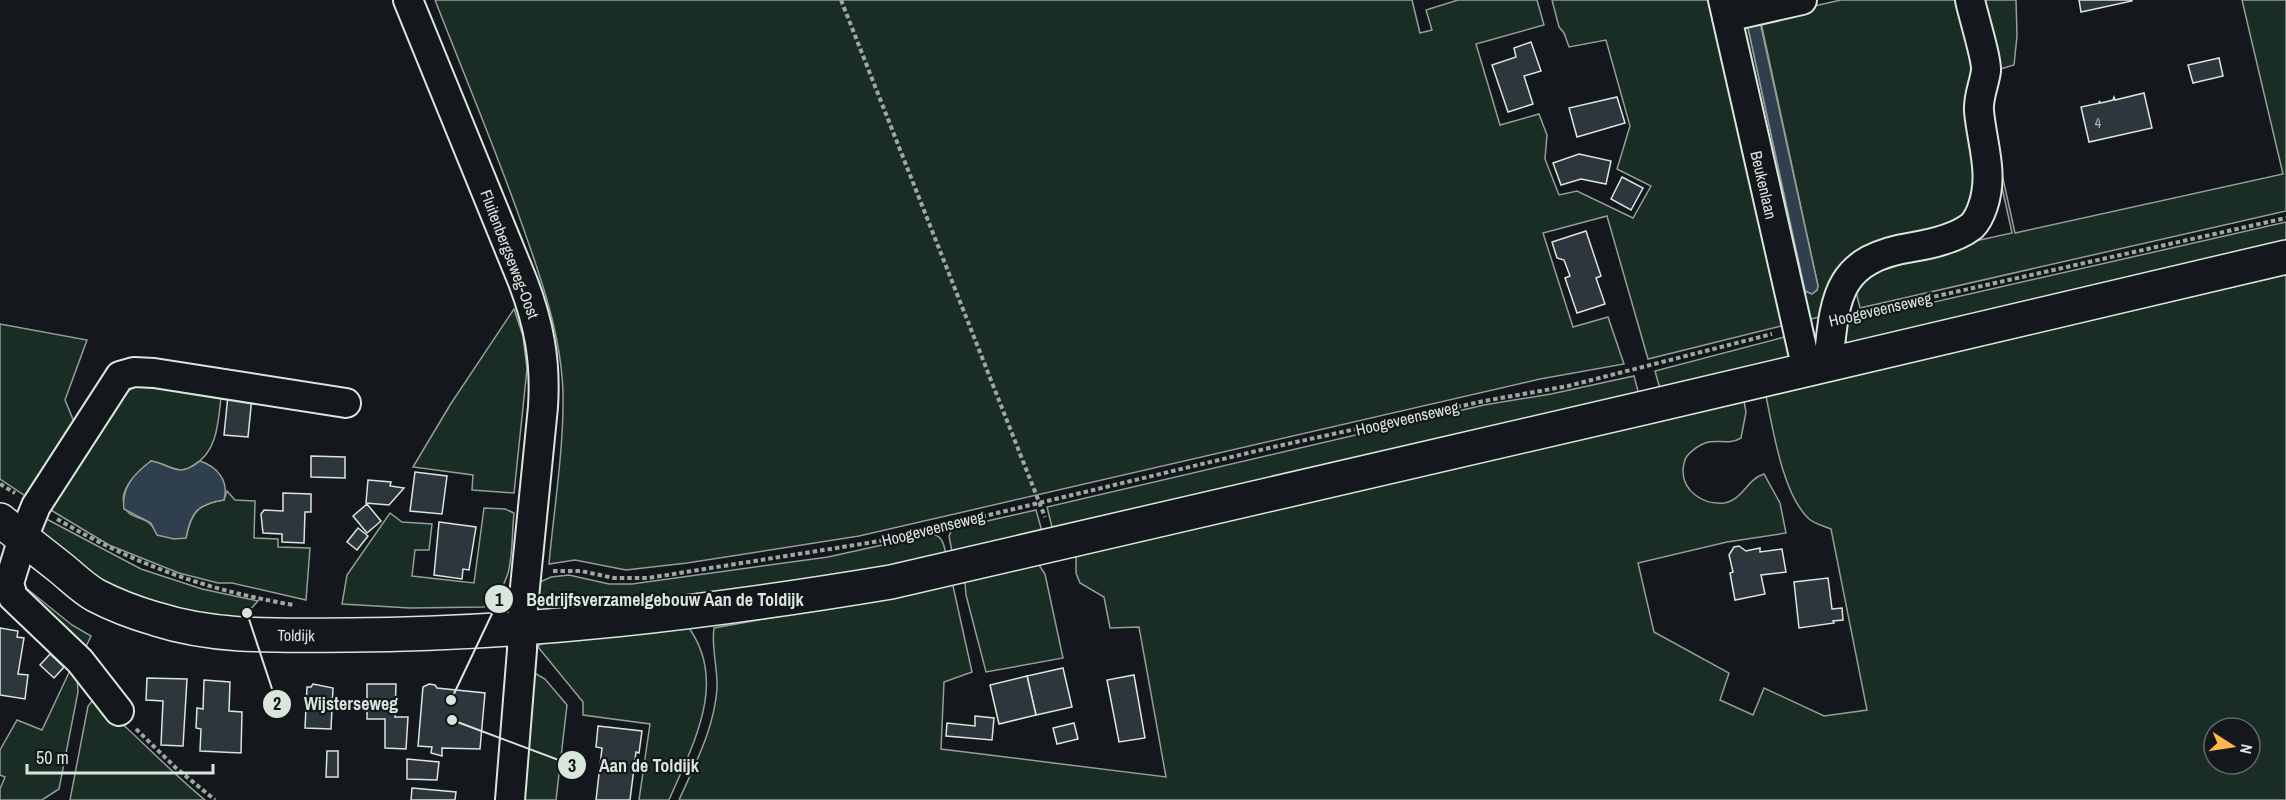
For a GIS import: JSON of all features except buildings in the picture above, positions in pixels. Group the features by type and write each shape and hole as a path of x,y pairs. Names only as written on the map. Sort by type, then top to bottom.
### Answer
{"main road":[{"path":"523,629 765,603 891,582 2286,257"},
{"name":"Toldijk","path":"11,529 81,585 107,601 189,629 212,632 316,635 523,629"}],"street":[{"name":"Fluitenbergseweg-Oost","path":"408,0 523,282 541,339 544,385 510,800"},
{"path":"1725,9 1802,0"},
{"path":"1817,367 1833,320 1834,306 1843,285 1854,271 1871,259 1892,250 1937,243 1973,225 1981,211 1988,190 1988,167 1978,109 1986,69 1970,0"},
{"name":"Beukenlaan","path":"1725,9 1797,328 1817,367"},
{"path":"119,711 80,660 4,587 11,529 36,506 120,376 134,372 154,373 346,403"}],"path":[{"path":"841,0 1041,501 1053,544"},
{"name":"Hoogeveenseweg","path":"1833,320 2286,218"},
{"name":"Hoogeveenseweg","path":"527,585 536,576 557,570 632,579 880,541 1041,501 1484,400 1568,386 1797,328"},
{"name":"Toldijk","path":"36,506 111,549 150,566 212,588 296,605"},
{"path":"119,711 176,768 215,800"}],"green space":[{"path":"435,0 1412,0 1420,33 1432,30 1426,10 1458,0 1537,0 1544,25 1476,44 1500,125 1539,114 1547,135 1545,159 1559,195 1577,191 1633,218 1651,186 1617,169 1630,126 1606,40 1569,47 1559,27 1552,0 1713,0 1789,324 1648,359 1607,216 1543,233 1573,327 1608,317 1624,364 1540,379 859,536 687,563 626,570 575,560 549,564 563,413 558,347 548,302 527,237"},
{"path":"1841,0 1963,0 1978,72 1976,203 1954,224 1910,234 1824,316 1802,321 1737,33 1747,23 1805,291 1812,294 1818,286 1760,18"},
{"path":"1982,0 2016,0 2017,36 2014,65 1997,70"},
{"path":"2242,0 2286,0 2286,211 1860,308 1854,283 1898,258 2012,233 1992,142 1987,106 2015,233 2283,174"},
{"path":"2286,222 2286,244 1848,343 1845,341 1842,323"},
{"path":"2286,275 2286,800 679,800 703,746 715,704 717,681 713,643 714,628 815,610 946,579 953,586 972,672 944,682 941,749 1166,777 1139,627 1110,628 1104,597 1080,583 1076,573 1076,551 1744,401 1746,412 1741,438 1728,442 1710,442 1695,448 1685,459 1683,469 1686,484 1695,495 1702,499 1724,503 1736,498 1753,480 1764,474 1780,503 1786,533 1727,542 1638,563 1654,632 1729,673 1720,700 1753,715 1764,688 1824,716 1867,710 1831,529 1809,519 1800,508 1786,478 1766,396"},
{"path":"514,309 523,336 527,369 514,493 472,490 473,475 413,467 450,405"},
{"path":"0,324 87,340 65,400 77,429 30,499 0,479"},
{"path":"1792,335 1797,358 1660,389 1655,371"},
{"path":"1634,376 1639,395 1062,531 1052,527 1047,507 1484,405 1551,394"},
{"path":"138,384 222,390 216,432 209,451 203,459 184,470 151,461 139,471 125,491 124,505 128,512 147,521 158,535 186,538 190,522 197,511 208,504 224,500 227,491 235,500 255,501 254,538 278,539 278,547 310,548 306,600 179,573 109,545 49,509 114,405"},
{"path":"484,508 505,509 514,513 507,576 495,598 484,607 410,608 342,604 347,575 390,513 402,522 432,524 429,550 415,550 412,576 474,583"},
{"path":"1036,510 1041,528 1034,539 953,557 949,536 952,529"},
{"path":"39,515 141,569 202,589 258,601 241,620 219,620 116,591 40,539"},
{"path":"932,534 941,540 947,558 764,593 539,610 535,607 538,583 551,577 569,575 609,584 632,584 828,557"},
{"path":"1035,559 1045,574 1063,658 986,672 965,583 970,574"},
{"path":"21,584 72,625 91,636 82,655"},
{"path":"686,624 699,645 705,667 706,690 703,712 697,734 669,800 639,800 650,724 583,715 583,702 538,647 543,641"},
{"path":"73,664 77,676 78,692 59,789 42,800 0,800 0,789 5,777 0,775 0,750 17,720 42,730"},
{"path":"531,671 545,679 567,705 556,800 520,800"},
{"path":"94,699 205,800 70,800 88,706"}],"water":[{"path":"1760,22 1818,286 1812,294 1805,291 1747,23"},
{"path":"151,461 182,470 200,461 212,467 221,476 225,487 224,500 208,504 197,510 190,521 186,538 174,539 157,535 151,523 124,509 125,494 130,481"}],"place":[{"name":"Wijsterseweg","path":"247,613"},
{"name":"Bedrijfsverzamelgebouw Aan de Toldijk","path":"451,700"},
{"name":"Aan de Toldijk","path":"452,720"}]}
